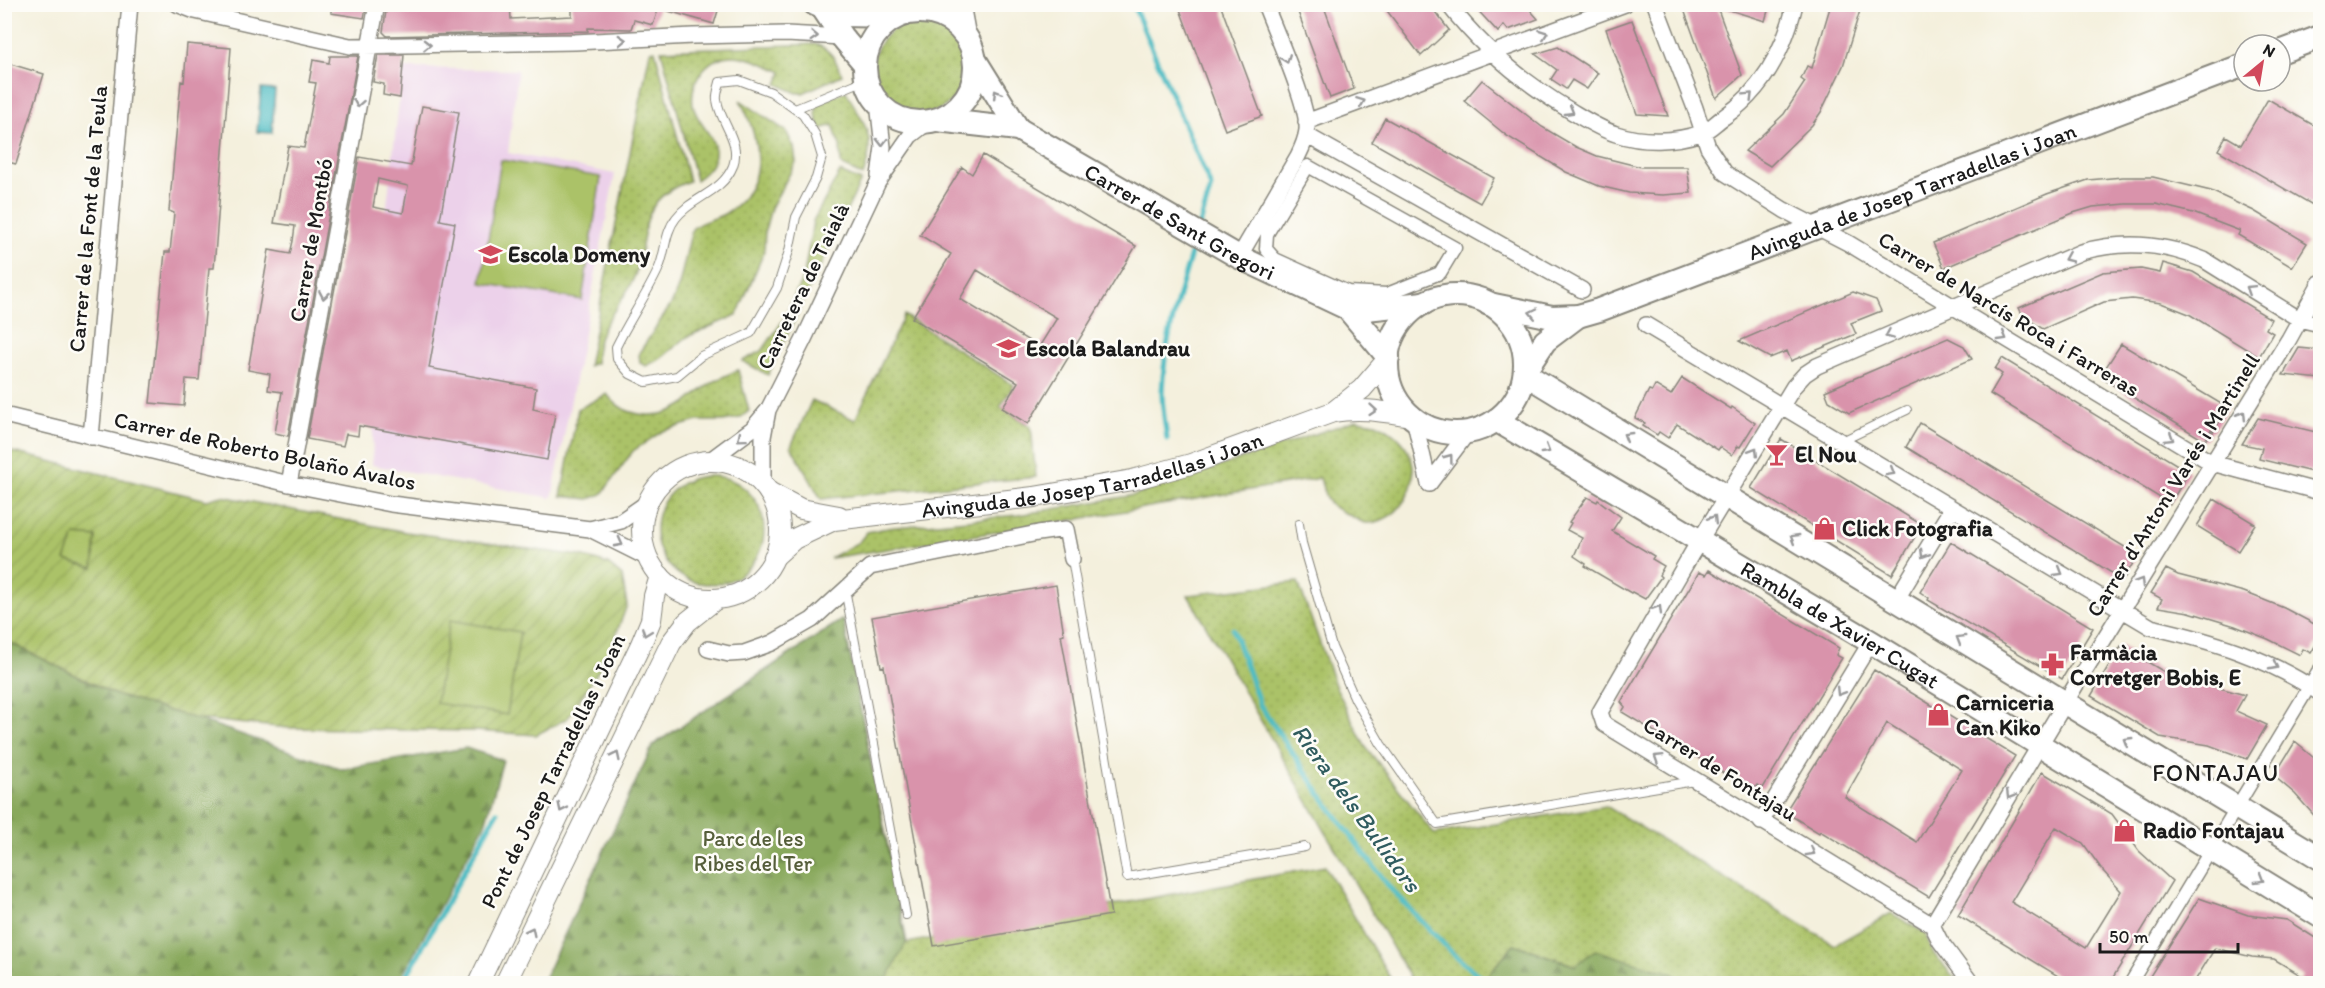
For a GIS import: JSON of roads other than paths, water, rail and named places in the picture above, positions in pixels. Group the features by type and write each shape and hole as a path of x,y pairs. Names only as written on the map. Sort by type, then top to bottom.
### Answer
{"main road":[{"path":"819,7 841,15 928,12 946,18 962,32 972,51 973,85 966,98 956,110 933,121 916,123 901,120 892,115 871,95 865,72 819,7"},
{"path":"865,72 868,46 876,32 904,12"},
{"path":"2292,48 2320,37"},
{"name":"Carrer de Sant Gregori","path":"972,51 1018,129"},
{"name":"Avinguda de Josep Tarradellas i Joan","path":"1489,304 1552,317 1578,316 1628,300 2232,70"},
{"name":"Carrer de Sant Gregori","path":"933,121 1018,129 1231,253 1347,308 1366,309 1424,303"},
{"path":"1456,295 1489,304 1505,316 1518,334 1525,355 1525,372 1516,399 1489,425 1468,432 1442,431 1430,427 1413,417 1403,407 1393,391 1389,380 1387,359 1390,342 1399,325 1412,311 1424,303 1456,295"},
{"name":"Carrer de Sant Gregori","path":"1347,308 1387,359"},
{"name":"Avinguda de Josep Tarradellas i Joan","path":"1525,372 1545,340 1578,316"},
{"path":"1525,372 2320,858"},
{"name":"Rambla de Xavier Cugat","path":"1496,420 1871,642 2320,916"}],"street":[{"name":"Carrer de la Font de la Teula","path":"91,437 130,4"},
{"path":"177,4 195,11 350,46 575,42 717,35 786,34 842,37"},
{"name":"Carrer de Montbó","path":"289,484 377,4"},
{"path":"962,4 972,51"},
{"path":"1231,253 1298,156 1306,129 1306,115 1265,4"},
{"path":"1448,4 1473,34 1511,70 1548,97 1597,127 1618,135 1650,141 1674,139 1704,132 1745,101 1766,77 1782,44 1795,4"},
{"path":"1306,129 1493,53 1625,4"},
{"name":"Carrer de Narcís Roca i Farreras","path":"1655,4 1708,147 1725,173 1784,210 1848,243 2212,463 2320,492"},
{"name":"Carretera de Taialà","path":"878,103 883,147 878,182"},
{"name":"Carretera de Taialà","path":"709,461 752,429 768,410 878,182 910,136 933,121"},
{"path":"1306,129 1582,290"},
{"path":"1308,166 1455,248 1440,273 1387,294 1348,292 1275,259 1266,249 1267,234 1308,166"},
{"path":"1699,540 1798,380 1817,366 2081,252 2098,247 2133,243 2169,248 2204,260 2299,319 2320,324"},
{"path":"2281,308 2297,306 2317,289"},
{"name":"Carrer d'Antoni Varés i Martinell","path":"1932,925 2289,339 2317,289"},
{"path":"1646,325 2151,627 2237,650 2266,662 2315,689"},
{"name":"Avinguda de Josep Tarradellas i Joan","path":"1334,412 1362,389 1387,359"},
{"name":"Avinguda de Josep Tarradellas i Joan","path":"774,557 794,539 822,524 847,518 1034,497 1132,480 1191,464 1334,412 1351,409 1369,410 1413,417"},
{"name":"Carretera de Taialà","path":"766,488 763,436 768,410"},
{"name":"Carrer de Roberto Bolaño Ávalos","path":"4,415 289,484 391,504 590,529 648,558"},
{"path":"1413,417 1429,484 1468,432"},
{"path":"709,461 739,467 766,488 778,513 780,535 774,557 756,582 737,594 716,599 700,598 685,594 660,576 648,558 644,547 642,525 647,503 653,491 672,472 690,464 709,461"},
{"name":"Avinguda de Josep Tarradellas i Joan","path":"766,488 801,509 847,518"},
{"name":"Carrer de Roberto Bolaño Ávalos","path":"590,529 621,521 647,503"},
{"path":"1896,600 1952,508"},
{"path":"708,649 729,654 744,653 772,643 812,620 870,567 1038,532 1066,530 1072,559"},
{"name":"Carrer de Fontajau","path":"1699,540 1600,712 1604,724 1932,925 1940,941 1972,984"},
{"name":"Pont de Josep Tarradellas i Joan","path":"478,984 641,644 651,620 654,596 660,576"},
{"path":"505,984 672,643 687,622 716,599"},
{"path":"1761,822 1871,642"},
{"path":"2130,984 2210,848 2315,689 2320,669"}],"lane":[{"path":"795,109 865,72"},
{"path":"740,80 771,92 795,109 803,116 815,134 822,157 816,178 796,217 789,252 777,288 752,333 701,356 677,376 646,382 630,374 617,359 616,346 660,267 663,248 671,225 697,199 723,184 734,164 734,142 716,99 720,82 740,80"},
{"path":"1841,442 1907,410"},
{"path":"1299,525 1302,543 1332,647 1354,699 1437,824 1694,781"},
{"path":"1072,559 1127,877 1305,847"},
{"path":"845,589 906,915"}],"water":[{"path":"261,89 275,90 272,133 257,132"}],"waterway":[{"name":"Riera dels Bullidors","path":"1133,4 1211,187 1199,228"},
{"name":"Riera dels Bullidors","path":"1167,439 1163,409 1163,372 1174,314 1196,237"},
{"name":"Riera dels Bullidors","path":"1233,629 1260,705 1328,805 1390,888 1454,955 1489,984"},
{"path":"402,984 497,812"}],"place":[{"name":"Escola Domeny","path":"490,254"},
{"name":"Escola Balandrau","path":"1008,348"},
{"name":"El Nou","path":"1777,454"},
{"name":"Click Fotografia","path":"1824,528"},
{"name":"Farmàcia Corretger Bobis, E","path":"2052,665"},
{"name":"Carniceria Can Kiko","path":"1938,715"},
{"name":"Radio Fontajau","path":"2125,830"}],"district":[{"name":"FONTAJAU","path":"2216,772"}],"park label":[{"name":"Parc de les Ribes del Ter","path":"753,850"}]}
